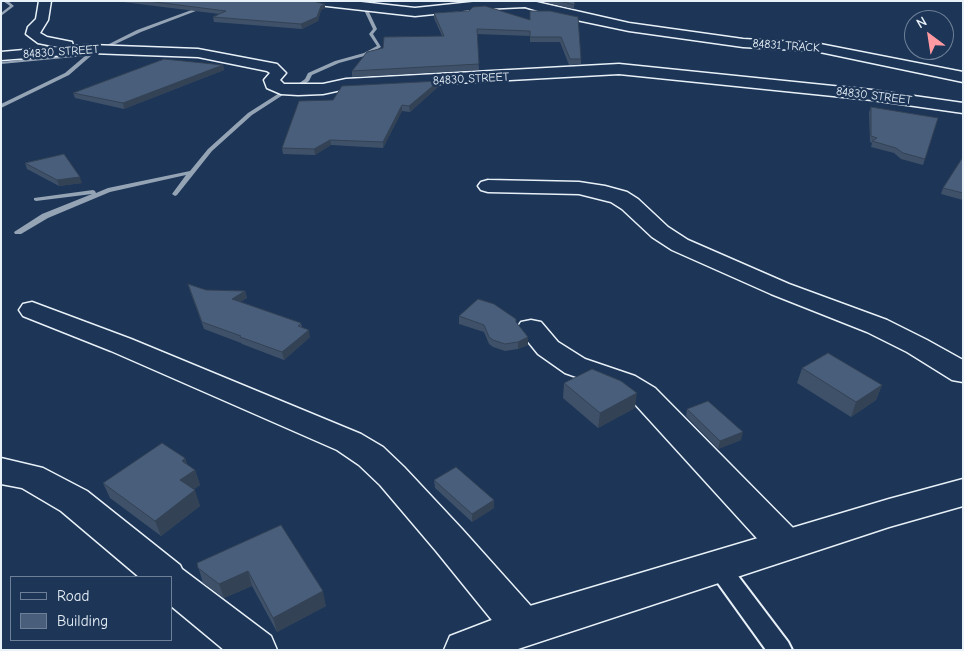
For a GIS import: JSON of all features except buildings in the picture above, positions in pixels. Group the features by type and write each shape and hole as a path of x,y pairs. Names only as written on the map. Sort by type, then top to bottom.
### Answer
{"street":[{"path":"45,1 42,20 35,27 33,34 43,40 91,49"},
{"path":"318,1 415,12 523,2"},
{"name":"84831 TRACK","path":"523,2 548,10 608,15 648,30 743,42 815,47 832,44 864,48 936,71 963,77"},
{"name":"84830 STREET","path":"1,56 91,49 198,53 272,66 278,73 272,80 273,85 281,89 323,89 346,84 498,78 619,69 864,94 963,108"},
{"path":"488,186 580,188 605,192 619,197 630,204 660,232 680,245 780,290 877,326 918,346 963,373"},
{"path":"32,310 121,345 349,442 371,456 392,476 450,540 523,627"},
{"path":"530,328 548,348 575,366 624,383 644,395 786,545"},
{"path":"1,471 31,477 74,500 165,576"},
{"path":"465,650 523,627 889,512 963,492"},
{"path":"172,583 256,650"}],"lane":[{"path":"718,566 780,650"}],"waterway":[{"path":"1,15 12,6 5,1"},
{"path":"105,47 139,31 220,1"},
{"path":"296,88 307,80 310,74 337,62 366,54 379,46 371,34 375,29 366,10 371,1"},
{"path":"1,63 90,54 67,74 1,106"},
{"path":"192,172 210,150 250,114 283,93"},
{"path":"18,232 45,216 108,190 192,172"},
{"path":"175,194 192,172"},
{"path":"36,199 93,192"}]}
